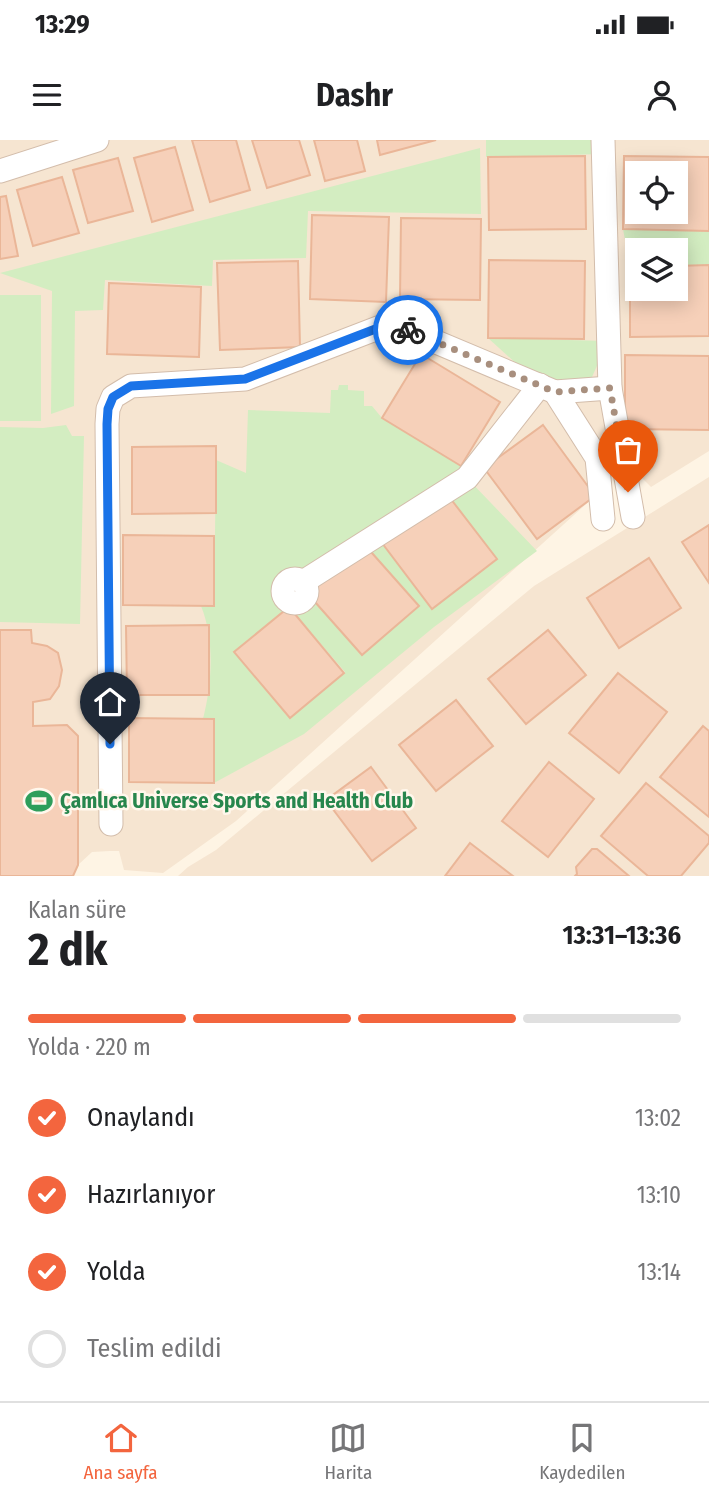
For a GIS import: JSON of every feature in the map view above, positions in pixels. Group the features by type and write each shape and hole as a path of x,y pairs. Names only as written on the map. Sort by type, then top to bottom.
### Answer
{"street":[{"path":"0,171 97,140"},
{"path":"603,140 610,388 633,517"},
{"path":"111,824 107,424 108,409 113,397 131,386 245,379 391,323 548,389 610,388"},
{"path":"548,389 597,458 603,519"},
{"path":"303,582 467,478 548,389"}],"shaded area":[{"path":"0,140 709,140 709,451 651,487 631,467 593,471 595,496 236,821 163,873 124,870 119,851 110,851 92,852 78,865 73,876 0,876"},
{"path":"709,477 709,876 178,876 216,850 534,586"}],"green space":[{"path":"486,140 603,140 603,154 486,157"},
{"path":"480,148 481,214 308,211 306,258 213,260 212,286 105,280 103,310 75,311 74,406 51,414 52,291 0,273"},
{"path":"623,229 709,231 709,265 688,266 688,238 625,240"},
{"path":"0,295 41,295 41,421 0,421"},
{"path":"488,338 608,341 592,377 540,385"},
{"path":"339,385 348,385 348,390 364,391 364,406 372,406 382,418 461,466 467,478 537,551 434,627 304,734 214,783 214,719 203,719 211,662 208,633 201,606 214,606 216,460 246,473 248,410 330,413 331,390 338,390","holes":["289,607 345,672 290,718 235,653"]},
{"path":"66,425 72,436 84,436 80,624 0,622 0,427 43,428"}],"building":[{"path":"192,140 236,140 250,190 210,202"},
{"path":"252,140 299,140 310,175 267,188"},
{"path":"314,140 357,140 365,171 325,181"},
{"path":"377,140 436,140 380,155"},
{"path":"175,147 193,210 152,222 134,158"},
{"path":"585,156 586,229 489,230 488,157"},
{"path":"624,156 709,157 709,231 623,229"},
{"path":"118,158 133,211 88,223 73,170"},
{"path":"62,177 79,233 33,246 17,190"},
{"path":"6,196 18,256 0,259 0,197"},
{"path":"312,215 389,217 386,302 310,299"},
{"path":"401,218 481,219 480,300 400,299"},
{"path":"489,260 585,261 584,339 488,338"},
{"path":"298,261 300,347 220,350 217,263"},
{"path":"709,265 709,336 630,337 630,301 688,301 688,266"},
{"path":"109,283 201,287 199,357 107,354"},
{"path":"421,354 500,402 461,466 382,418"},
{"path":"625,355 709,356 709,430 625,429"},
{"path":"543,425 595,496 537,539 484,468"},
{"path":"216,446 216,513 132,514 132,447"},
{"path":"447,494 497,559 432,609 382,543"},
{"path":"709,525 709,583 682,542"},
{"path":"123,535 214,536 214,606 123,605"},
{"path":"364,544 419,606 362,655 307,593"},
{"path":"649,558 681,608 619,648 587,598"},
{"path":"289,607 344,673 290,718 234,652"},
{"path":"209,625 209,695 127,695 126,626"},
{"name":"Çamlıca Universe Sports and Health Club","path":"0,630 31,630 32,643 47,646 58,653 62,670 59,686 50,699 33,702 33,726 67,725 78,736 78,865 73,876 0,876"},
{"path":"548,630 586,675 526,724 488,679"},
{"path":"618,673 667,712 619,773 569,733"},
{"path":"456,700 493,746 436,791 399,745"},
{"path":"129,718 214,719 214,783 129,782"},
{"path":"703,726 709,731 709,817 660,777"},
{"path":"549,762 594,799 548,857 502,821"},
{"path":"371,767 416,828 372,861 326,800"},
{"path":"646,783 709,836 709,843 681,876 648,876 601,836"},
{"path":"470,843 513,876 445,876"},
{"path":"592,849 597,849 629,876 575,876 576,867"}],"way so far":[{"path":"408,330 555,392 610,388 628,492"}],"place":[{"name":"Çamlıca Universe Sports and Health Club","path":"39,801"}],"route":[{"path":"110,744 107,424 108,409 113,397 131,386 245,379 391,323 408,330"}]}
